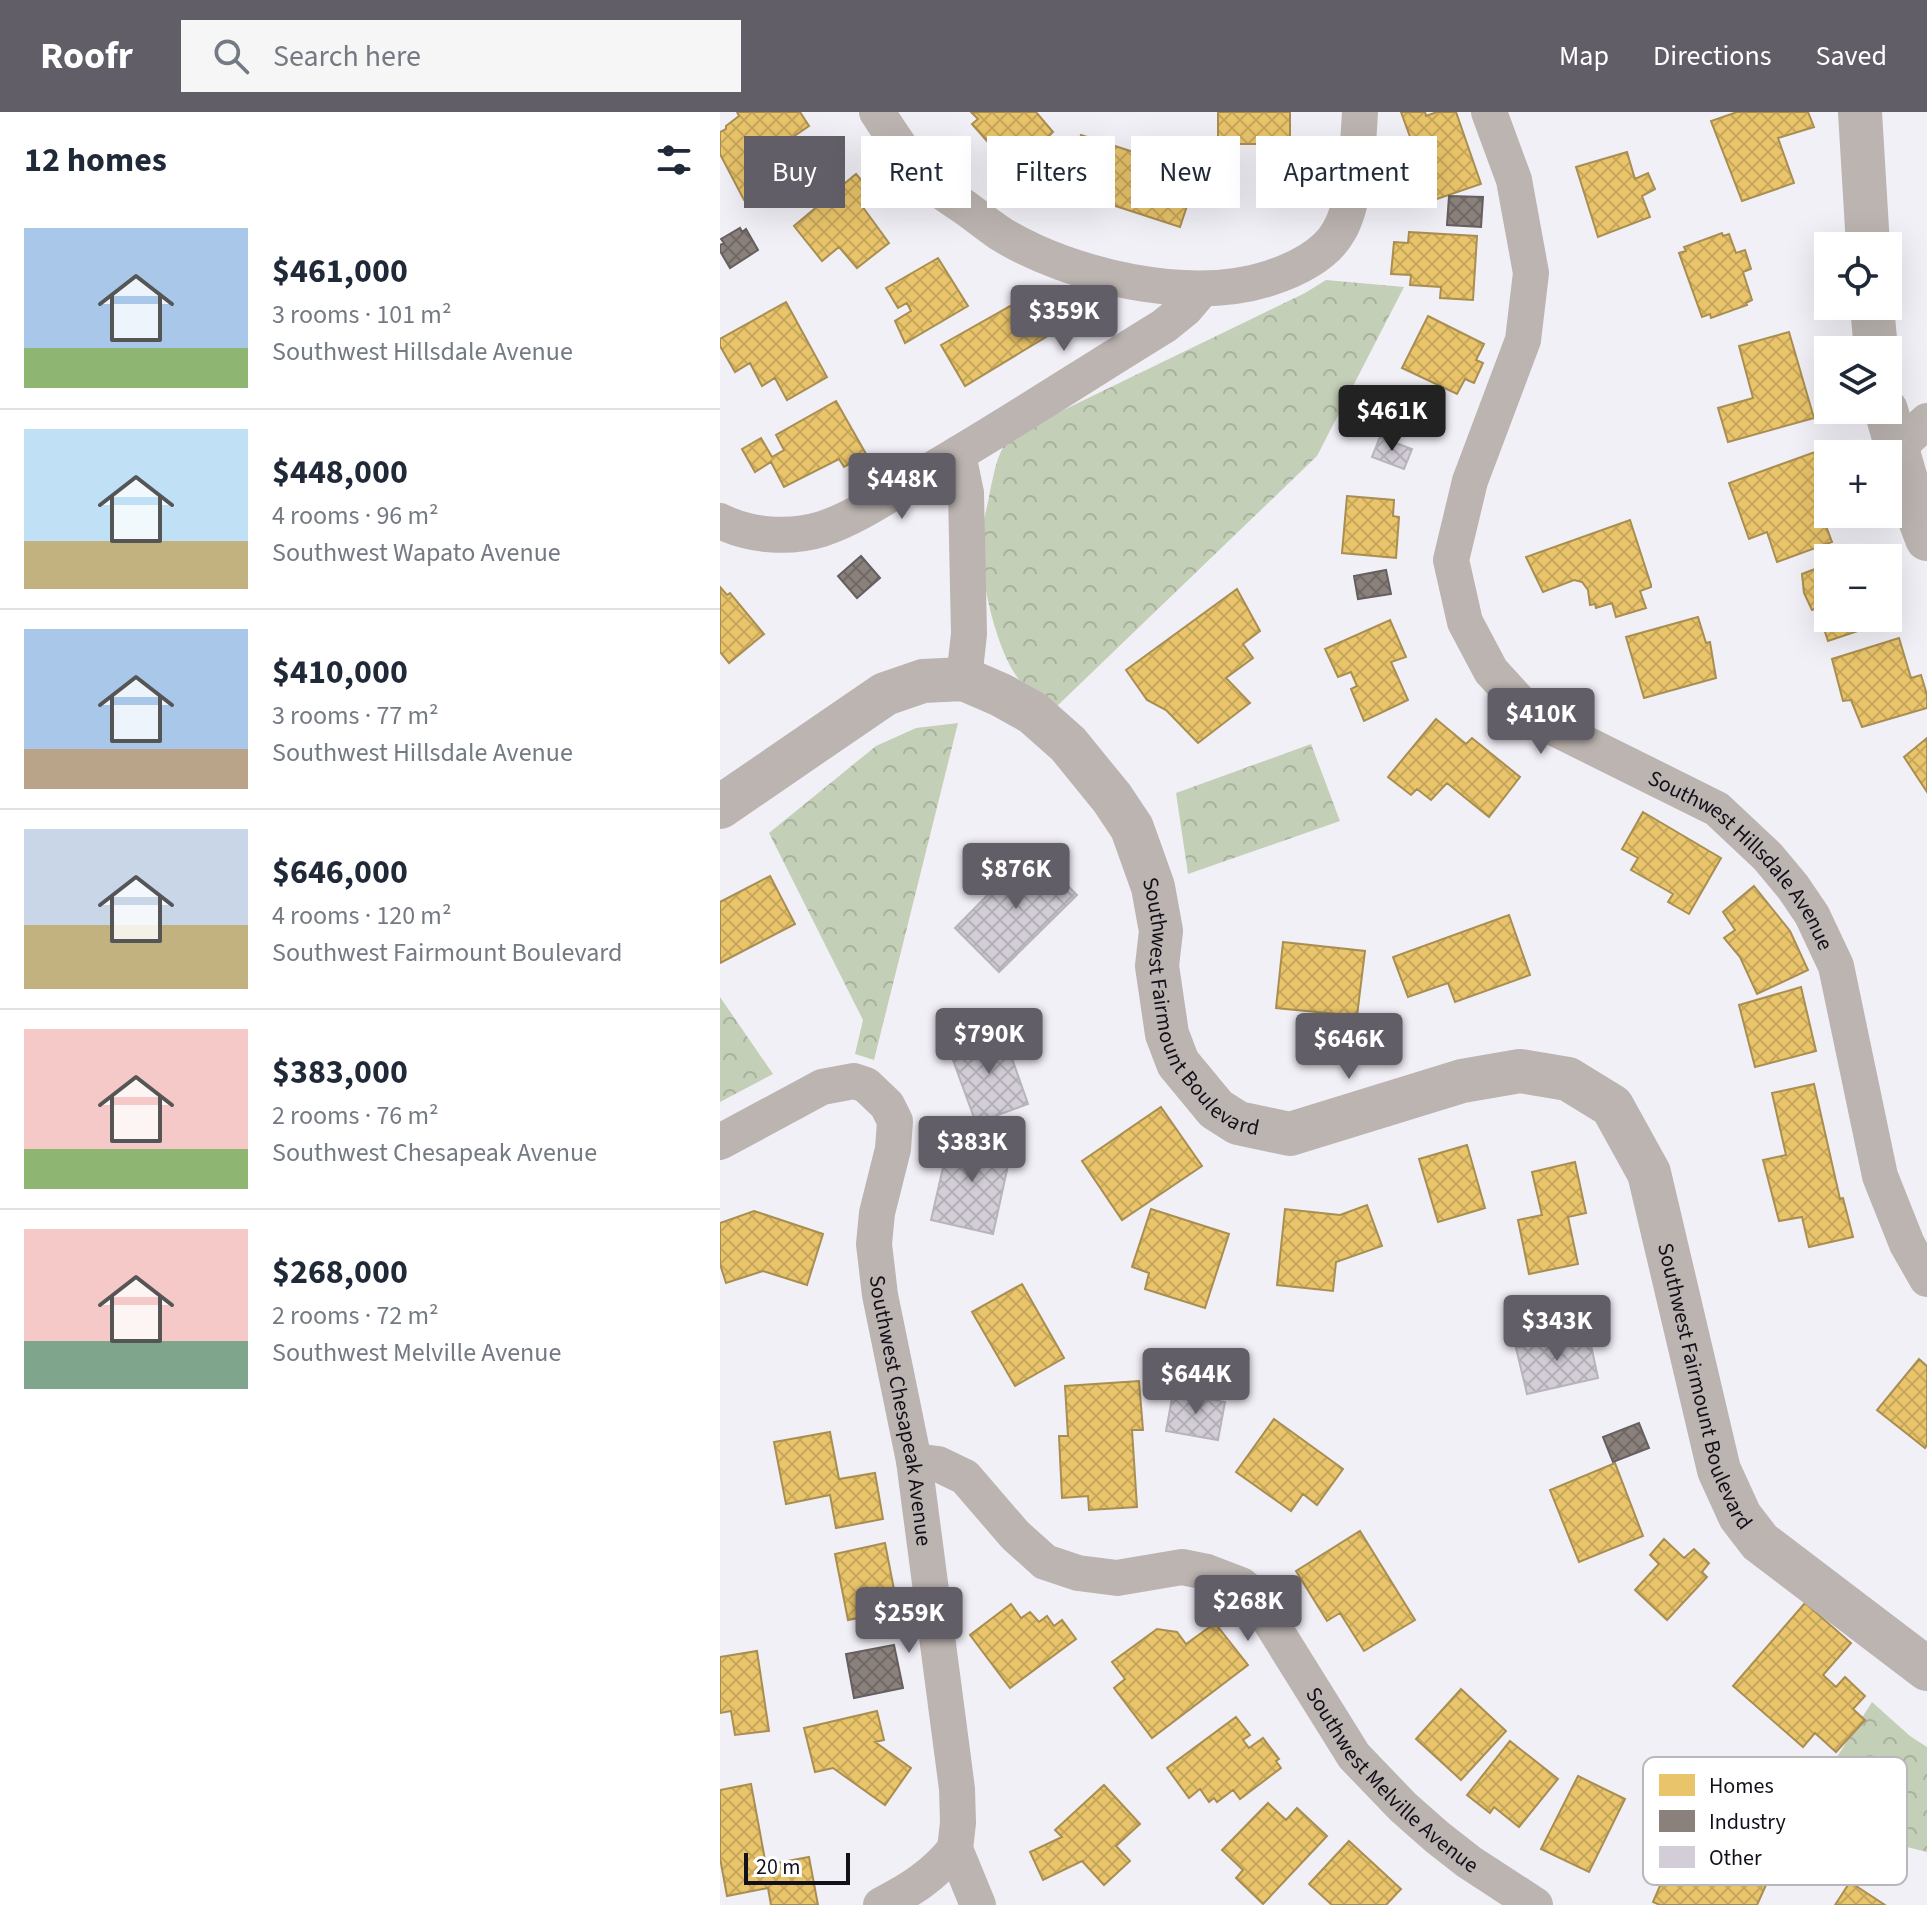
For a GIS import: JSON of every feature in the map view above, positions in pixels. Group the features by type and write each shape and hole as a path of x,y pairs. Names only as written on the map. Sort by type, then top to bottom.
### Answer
{"street":[{"path":"877,112 898,145 933,184 1003,235 1098,273 1143,285 1202,289 1246,286 1290,271 1316,255 1339,232 1351,195 1360,112"},
{"name":"Southwest Hillsdale Avenue","path":"1489,112 1514,180 1531,273 1523,340 1470,481 1451,560 1465,622 1491,671 1534,718 1717,809 1768,857 1793,887 1812,915 1836,966 1880,1176 1907,1244 1927,1279"},
{"path":"1860,112 1867,232"},
{"path":"720,521 768,535 819,530 841,522 958,454 1164,326 1185,309 1202,289"},
{"path":"1903,427 1927,539"},
{"path":"958,454 966,493 969,603 969,652 964,679"},
{"name":"Southwest Fairmount Boulevard","path":"720,807 885,694 923,681 964,679 1033,713 1068,744 1132,828 1153,887 1161,931 1157,966 1167,1034 1178,1063 1216,1109 1238,1123 1290,1134 1462,1081 1520,1071 1568,1079 1612,1106 1649,1173 1719,1470 1740,1516 1760,1542 1927,1669"},
{"name":"Southwest Chesapeak Avenue","path":"720,1142 837,1082 854,1081 866,1085 887,1105 895,1121 893,1149 877,1213 874,1244 880,1295 914,1461 957,1789 955,1849 978,1905"},
{"name":"Southwest Melville Avenue","path":"914,1461 938,1464 965,1477 1015,1535 1045,1562 1078,1573 1117,1578 1182,1567 1207,1572 1241,1585 1255,1597 1354,1756 1437,1837 1535,1905"},
{"path":"881,1905 930,1876 955,1849"}],"green space":[{"path":"1326,280 1404,287 1317,456 1054,709 1025,687 1009,664 995,628 986,588 981,550 983,529 995,468 1007,441 1012,435"},
{"path":"958,723 874,1060 855,1054 863,1020 769,833 876,746 916,728"},
{"path":"1311,744 1340,821 1188,874 1176,793"},
{"path":"720,997 773,1074 720,1102"},
{"path":"1872,1702 1927,1747 1927,1852 1907,1847 1907,1757 1837,1757"}],"building: Homes":[{"path":"737,112 800,112 809,126 794,136 744,136 744,200 720,154 720,132 739,116"},
{"path":"971,112 1036,112 1053,132 1049,136 987,136 987,141 972,124 978,119"},
{"path":"1218,112 1290,112 1290,136 1256,136 1256,144 1240,144 1240,136 1218,136"},
{"path":"1401,112 1425,112 1426,116 1437,112 1456,112 1481,184 1437,199 1437,136 1410,136"},
{"path":"1737,112 1808,112 1814,127 1778,138 1794,183 1742,201 1711,121"},
{"path":"1115,146 1131,151 1131,208 1186,208 1180,227 1115,206"},
{"path":"1627,152 1635,179 1648,173 1655,189 1642,196 1650,217 1598,237 1576,167"},
{"path":"856,174 861,180 861,208 889,243 857,268 839,247 822,261 794,226 815,208 845,208 845,183"},
{"path":"1409,232 1477,236 1473,300 1440,298 1441,287 1410,285 1411,275 1391,274 1394,242 1408,243"},
{"path":"1722,233 1723,236 1729,234 1736,253 1745,250 1751,269 1743,272 1752,300 1747,305 1711,318 1710,314 1702,317 1679,253 1686,251 1684,247"},
{"path":"938,258 968,306 905,343 895,321 911,311 907,303 898,308 886,288"},
{"path":"1021,300 1030,321 1045,312 1056,331 965,386 941,345"},
{"path":"786,302 827,377 787,400 775,378 762,386 750,363 735,372 720,346 720,339"},
{"path":"1428,316 1484,344 1476,360 1483,363 1474,383 1465,379 1457,394 1402,368"},
{"path":"1789,332 1814,418 1728,442 1718,408 1753,398 1739,346"},
{"path":"836,401 866,454 844,467 839,459 784,487 771,462 755,472 742,449 761,438 772,457 784,450 776,435"},
{"path":"1814,452 1814,528 1827,528 1832,542 1814,544 1814,549 1777,562 1767,532 1749,539 1729,483"},
{"path":"1347,496 1394,500 1393,516 1399,517 1396,558 1342,553"},
{"path":"1630,520 1651,585 1640,591 1646,608 1616,617 1612,603 1596,608 1595,604 1590,605 1588,590 1582,582 1574,580 1543,592 1526,557"},
{"path":"1814,569 1812,610 1804,593 1802,574"},
{"path":"720,587 727,595 730,593 764,634 729,663 720,652"},
{"path":"1237,589 1260,631 1243,644 1253,658 1226,678 1250,703 1198,743 1166,710 1147,700 1126,670"},
{"path":"1698,617 1706,643 1710,642 1716,678 1644,698 1626,637"},
{"path":"1390,620 1406,657 1391,662 1408,700 1364,721 1351,689 1357,686 1351,672 1338,677 1325,649"},
{"path":"1825,632 1855,632 1828,641"},
{"path":"1899,638 1911,678 1921,675 1927,708 1862,727 1851,700 1843,701 1832,659"},
{"path":"1436,719 1466,744 1472,738 1520,777 1489,817 1447,783 1431,800 1417,789 1411,795 1388,777"},
{"path":"1927,738 1927,792 1904,757"},
{"path":"1643,812 1721,858 1689,914 1668,902 1673,894 1631,870 1638,858 1622,849"},
{"path":"770,876 795,924 720,963 720,902"},
{"path":"1754,886 1790,931 1808,970 1757,994 1740,957 1724,938 1735,930 1723,912"},
{"path":"1509,915 1530,975 1455,1002 1448,983 1408,997 1393,957"},
{"path":"1283,942 1365,951 1357,1016 1276,1008"},
{"path":"1801,987 1816,1051 1755,1067 1739,1005"},
{"path":"1814,1084 1840,1199 1843,1198 1853,1237 1809,1247 1802,1217 1779,1221 1763,1160 1786,1155 1772,1093"},
{"path":"1161,1107 1202,1166 1122,1220 1082,1161"},
{"path":"1467,1145 1485,1208 1438,1222 1419,1159"},
{"path":"1575,1162 1586,1213 1568,1217 1578,1264 1529,1274 1518,1220 1542,1215 1532,1172"},
{"path":"1367,1205 1382,1246 1336,1262 1333,1291 1277,1285 1285,1209 1340,1215"},
{"path":"1151,1209 1229,1234 1205,1308 1145,1289 1149,1273 1132,1267"},
{"path":"754,1211 823,1234 807,1285 763,1271 726,1283 720,1264 720,1223"},
{"path":"1022,1284 1064,1358 1015,1386 972,1312"},
{"path":"1919,1359 1927,1366 1925,1448 1877,1410"},
{"path":"1139,1381 1143,1430 1132,1430 1137,1507 1089,1510 1088,1496 1062,1498 1059,1436 1068,1436 1065,1386"},
{"path":"1274,1419 1343,1469 1317,1505 1303,1494 1291,1511 1236,1472"},
{"path":"830,1432 839,1479 875,1473 883,1519 836,1528 830,1495 786,1504 774,1442"},
{"path":"1615,1463 1643,1536 1579,1562 1550,1490"},
{"path":"1360,1531 1415,1620 1364,1651 1340,1613 1327,1621 1296,1571"},
{"path":"1664,1539 1684,1558 1694,1549 1709,1563 1702,1572 1707,1577 1667,1620 1635,1590 1659,1564 1650,1555"},
{"path":"885,1543 898,1610 848,1620 835,1554"},
{"path":"1805,1603 1851,1643 1823,1675 1836,1687 1845,1677 1865,1696 1853,1709 1865,1720 1836,1752 1815,1733 1803,1747 1733,1686"},
{"path":"1011,1604 1021,1618 1030,1612 1039,1622 1047,1616 1054,1626 1062,1620 1076,1639 1010,1688 970,1635"},
{"path":"1215,1623 1248,1665 1152,1738 1114,1688 1125,1679 1112,1662 1157,1629 1177,1632 1186,1644"},
{"path":"757,1651 769,1731 735,1735 731,1711 720,1713 720,1657"},
{"path":"1461,1689 1506,1731 1461,1780 1416,1739"},
{"path":"877,1711 884,1740 875,1742 911,1768 885,1805 833,1768 815,1772 804,1728"},
{"path":"1236,1717 1250,1735 1243,1740 1249,1748 1263,1738 1279,1759 1276,1761 1281,1768 1240,1799 1233,1790 1217,1802 1214,1798 1209,1802 1200,1789 1189,1798 1167,1768"},
{"path":"1510,1741 1558,1779 1519,1827 1494,1807 1490,1813 1467,1795"},
{"path":"1578,1776 1625,1799 1589,1872 1541,1849"},
{"path":"751,1784 766,1865 809,1857 818,1905 771,1905 768,1888 727,1896 720,1858 720,1790"},
{"path":"1104,1785 1140,1824 1116,1846 1130,1861 1104,1885 1082,1861 1043,1880 1030,1852 1062,1837 1055,1830"},
{"path":"1268,1803 1286,1820 1297,1808 1327,1836 1263,1904 1236,1878 1243,1870 1222,1850"},
{"path":"1349,1841 1401,1889 1386,1905 1332,1905 1309,1884"},
{"path":"1660,1885 1766,1885 1757,1905 1660,1905 1653,1902"},
{"path":"1848,1885 1855,1885 1885,1905 1835,1905"}],"building: Industry":[{"path":"1449,196 1483,197 1481,227 1447,225"},
{"path":"740,228 742,232 746,229 758,250 730,268 720,251 720,245 724,243 721,239"},
{"path":"861,556 880,578 857,598 838,576"},
{"path":"1386,570 1391,594 1358,599 1354,576"},
{"path":"1639,1423 1649,1448 1613,1462 1603,1437"},
{"path":"894,1645 903,1688 854,1698 846,1654"}],"building: Other":[{"path":"1380,437 1412,449 1404,469 1372,457"},
{"path":"1032,850 1077,895 999,972 955,928"},
{"path":"1002,1030 1028,1104 976,1123 949,1049"},
{"path":"951,1133 1012,1147 993,1234 931,1220"},
{"path":"1588,1331 1598,1378 1527,1394 1516,1348"},
{"path":"1173,1393 1225,1402 1218,1440 1166,1431"}]}
